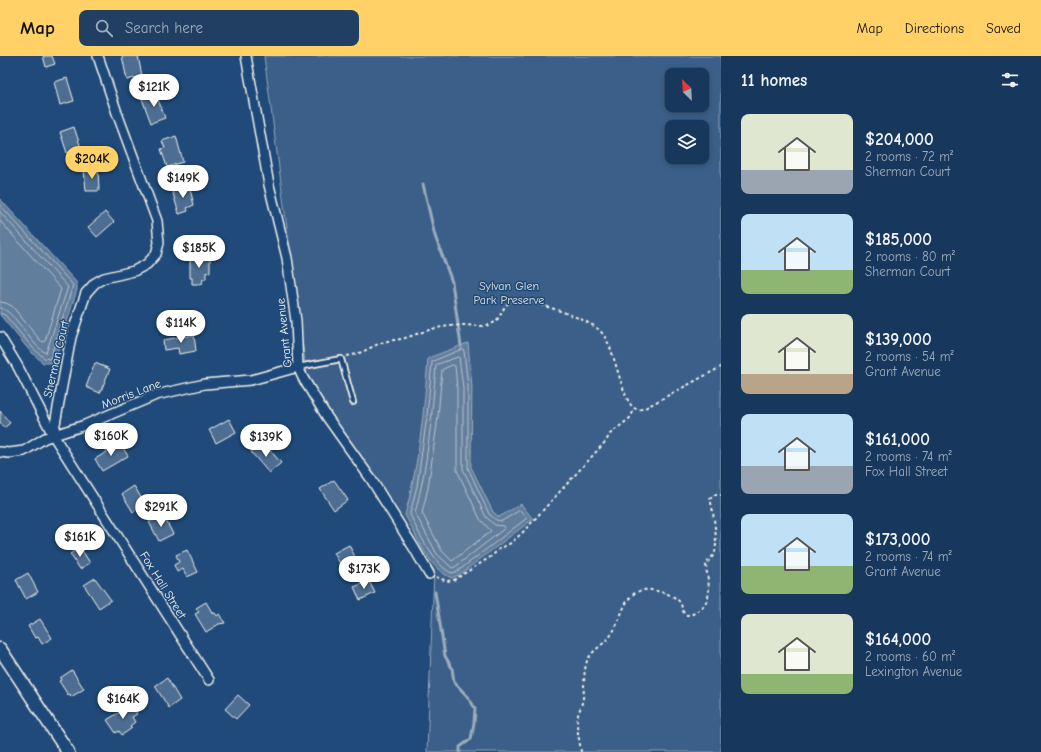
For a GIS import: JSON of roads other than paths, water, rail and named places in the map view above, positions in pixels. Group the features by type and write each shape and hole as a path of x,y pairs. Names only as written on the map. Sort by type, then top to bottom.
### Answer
{"street":[{"name":"Sherman Court","path":"53,435 71,337 86,293 95,283 104,278 134,271 147,264 156,254 159,243 157,221 117,114 98,56"},
{"name":"Grant Avenue","path":"246,56 269,185 287,258 296,321 298,367 327,417 371,479 429,574"},
{"name":"Fox Hall Street","path":"0,337 24,378 53,435 209,680"},
{"name":"Morris Lane","path":"0,452 9,453 24,451 44,438 85,426 156,396 205,384 250,380 298,367"},
{"path":"0,649 68,752"}],"lane":[{"path":"298,367 341,359 353,402"}],"water":[{"path":"0,199 77,283 77,290 54,363 43,363 29,350 0,315"},
{"path":"468,343 472,387 471,467 493,512 499,517 521,504 533,519 459,575 452,578 444,574 430,560 405,515 414,476 420,437 428,358"}],"waterway":[{"path":"423,184 435,236 452,282 461,346"},
{"path":"435,592 445,656 452,668 454,682 467,696 475,708 471,739 460,747 460,752"}],"park label":[{"name":"Sylvan Glen Park Preserve","path":"509,293"}]}
